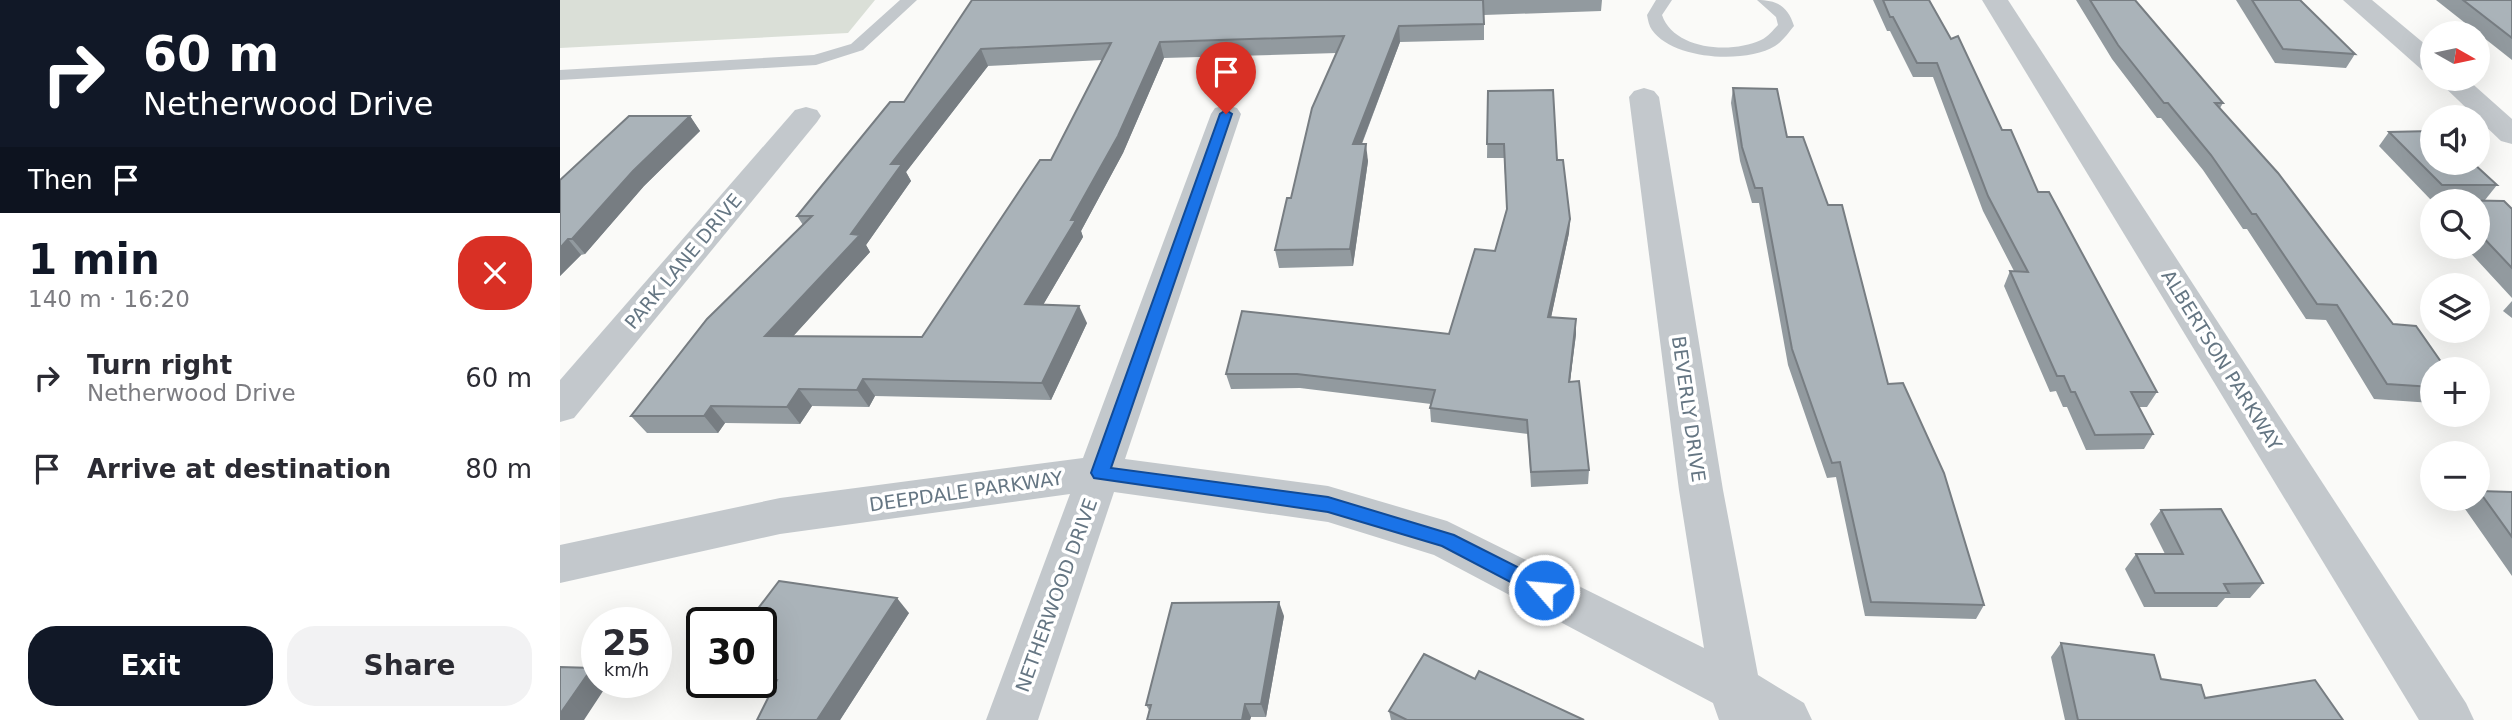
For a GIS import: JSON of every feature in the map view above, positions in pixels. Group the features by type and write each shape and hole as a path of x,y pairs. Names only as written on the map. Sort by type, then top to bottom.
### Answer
{"street":[{"name":"ALBERTSON PARKWAY","path":"1995,0 2448,720"},
{"path":"2356,0 2420,54"},
{"path":"2463,91 2512,135"},
{"name":"BEVERLY DRIVE","path":"1644,97 1701,490 1739,705"},
{"name":"NETHERWOOD DRIVE","path":"1012,720 1226,114"},
{"name":"PARK LANE DRIVE","path":"560,407 806,116"},
{"name":"DEEPDALE PARKWAY","path":"560,564 780,516 1100,473 1328,504 1447,540 1739,705 1786,720"}],"lane":[{"path":"560,75 816,61 857,47 873,36 909,0"},
{"path":"1664,0 1656,6 1653,16 1657,27 1668,37 1684,46 1728,53 1750,51 1768,45 1780,37 1786,26 1783,15 1765,0"}],"shaded area":[{"path":"560,0 875,0 848,33 560,48"}],"building":[{"path":"972,0 1483,0 1484,24 1399,26 1353,144 1366,144 1350,249 1275,250 1287,198 1291,198 1312,108 1344,36 1160,42 1118,136 1071,220 1076,220 1025,304 1079,306 1042,383 863,379 857,390 799,389 787,407 711,406 704,416 631,416 707,319 812,216 797,216 890,102 904,102","holes":["1111,43 1051,160 1040,160 922,337 765,336 860,235 851,234 902,164 891,164 981,49"]},
{"path":"1883,0 1929,0 1951,39 1958,36 2002,130 2011,130 2038,192 2049,192 2157,392 2131,392 2153,434 2095,435 2075,392 2071,392 2064,376 2057,376 2010,271 2028,272 1988,196 1937,63 1917,63"},
{"path":"2090,0 2135,0 2223,103 2215,103 2278,173 2393,324 2416,326 2420,332 2420,343 2428,343 2438,357 2420,357 2420,386 2387,384 2337,305 2317,304 2256,214 2252,214 2211,155 2168,103 2164,103 2118,45"},
{"path":"2252,0 2300,0 2355,54 2283,49"},
{"path":"2463,0 2512,0 2512,38"},
{"path":"1733,88 1777,89 1787,137 1803,137 1828,205 1842,205 1888,384 1903,383 1944,473 1984,605 1871,602 1840,462 1832,463 1792,349 1762,188 1755,188 1742,147"},
{"path":"1553,90 1557,160 1563,160 1570,219 1548,317 1576,319 1569,382 1579,381 1589,470 1531,472 1527,420 1430,408 1435,390 1297,374 1226,374 1242,311 1449,334 1475,249 1495,251 1507,209 1504,144 1487,144 1488,91"},
{"path":"629,116 690,116 633,171 572,239 568,239 560,248 560,180"},
{"path":"2420,131 2420,163 2389,132"},
{"path":"2432,175 2486,175 2497,185 2442,185"},
{"path":"2490,201 2504,201 2512,209 2512,268 2490,245"},
{"path":"2490,491 2512,492 2512,537 2490,506"},
{"path":"2221,509 2263,583 2224,584 2229,593 2155,593 2136,554 2183,554 2161,510"},
{"path":"779,581 897,598 817,720 757,720 768,698 777,698 777,607 759,607"},
{"path":"1279,602 1261,704 1245,704 1242,720 1147,720 1151,705 1146,705 1172,603"},
{"path":"2061,643 2154,655 2161,679 2201,685 2205,698 2315,680 2343,720 2078,720"},
{"path":"1424,654 1475,679 1479,671 1584,720 1407,720 1389,711"},
{"path":"560,667 581,668 581,684 560,714"}],"route":[{"path":"1226,114 1100,473 1328,504 1447,540 1544,590"}]}
